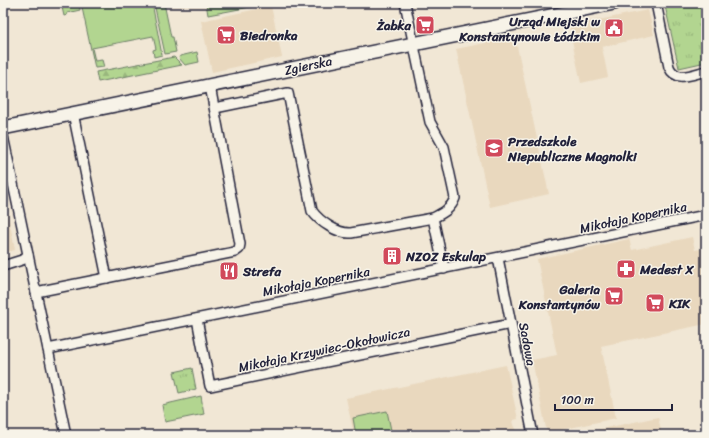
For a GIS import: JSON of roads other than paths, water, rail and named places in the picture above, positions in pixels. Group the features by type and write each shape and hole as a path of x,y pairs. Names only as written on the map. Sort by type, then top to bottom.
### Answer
{"main road":[{"name":"Zgierska","path":"3,128 614,3"}],"street":[{"path":"214,108 288,93 312,211 326,224 341,232 351,233 433,218 446,211 453,203 455,198 444,147 430,122 404,3"},
{"path":"656,3 672,73 676,76 681,76 706,71"},
{"path":"36,292 235,252 239,248 240,244 210,86"},
{"path":"73,113 107,278"},
{"path":"3,136 66,435"},
{"name":"Mikołaja Kopernika","path":"48,349 706,215"},
{"path":"433,218 444,269"},
{"path":"3,266 22,260 28,255"},
{"name":"Sadowa","path":"498,258 533,435"},
{"name":"Mikołaja Krzywiec-Okołowicza","path":"197,319 210,386 511,324"}],"place":[{"name":"Żabka","path":"425,25"},
{"name":"Urząd Miejski w Konstantynowie Łódzkim","path":"614,28"},
{"name":"Biedronka","path":"226,35"},
{"name":"Przedszkole Niepubliczne Magnolki","path":"494,148"},
{"name":"NZOZ Eskulap","path":"392,256"},
{"name":"Medest X","path":"626,269"},
{"name":"Strefa","path":"229,271"},
{"name":"Galeria Konstantynów","path":"614,296"},
{"name":"KIK","path":"655,303"}]}
